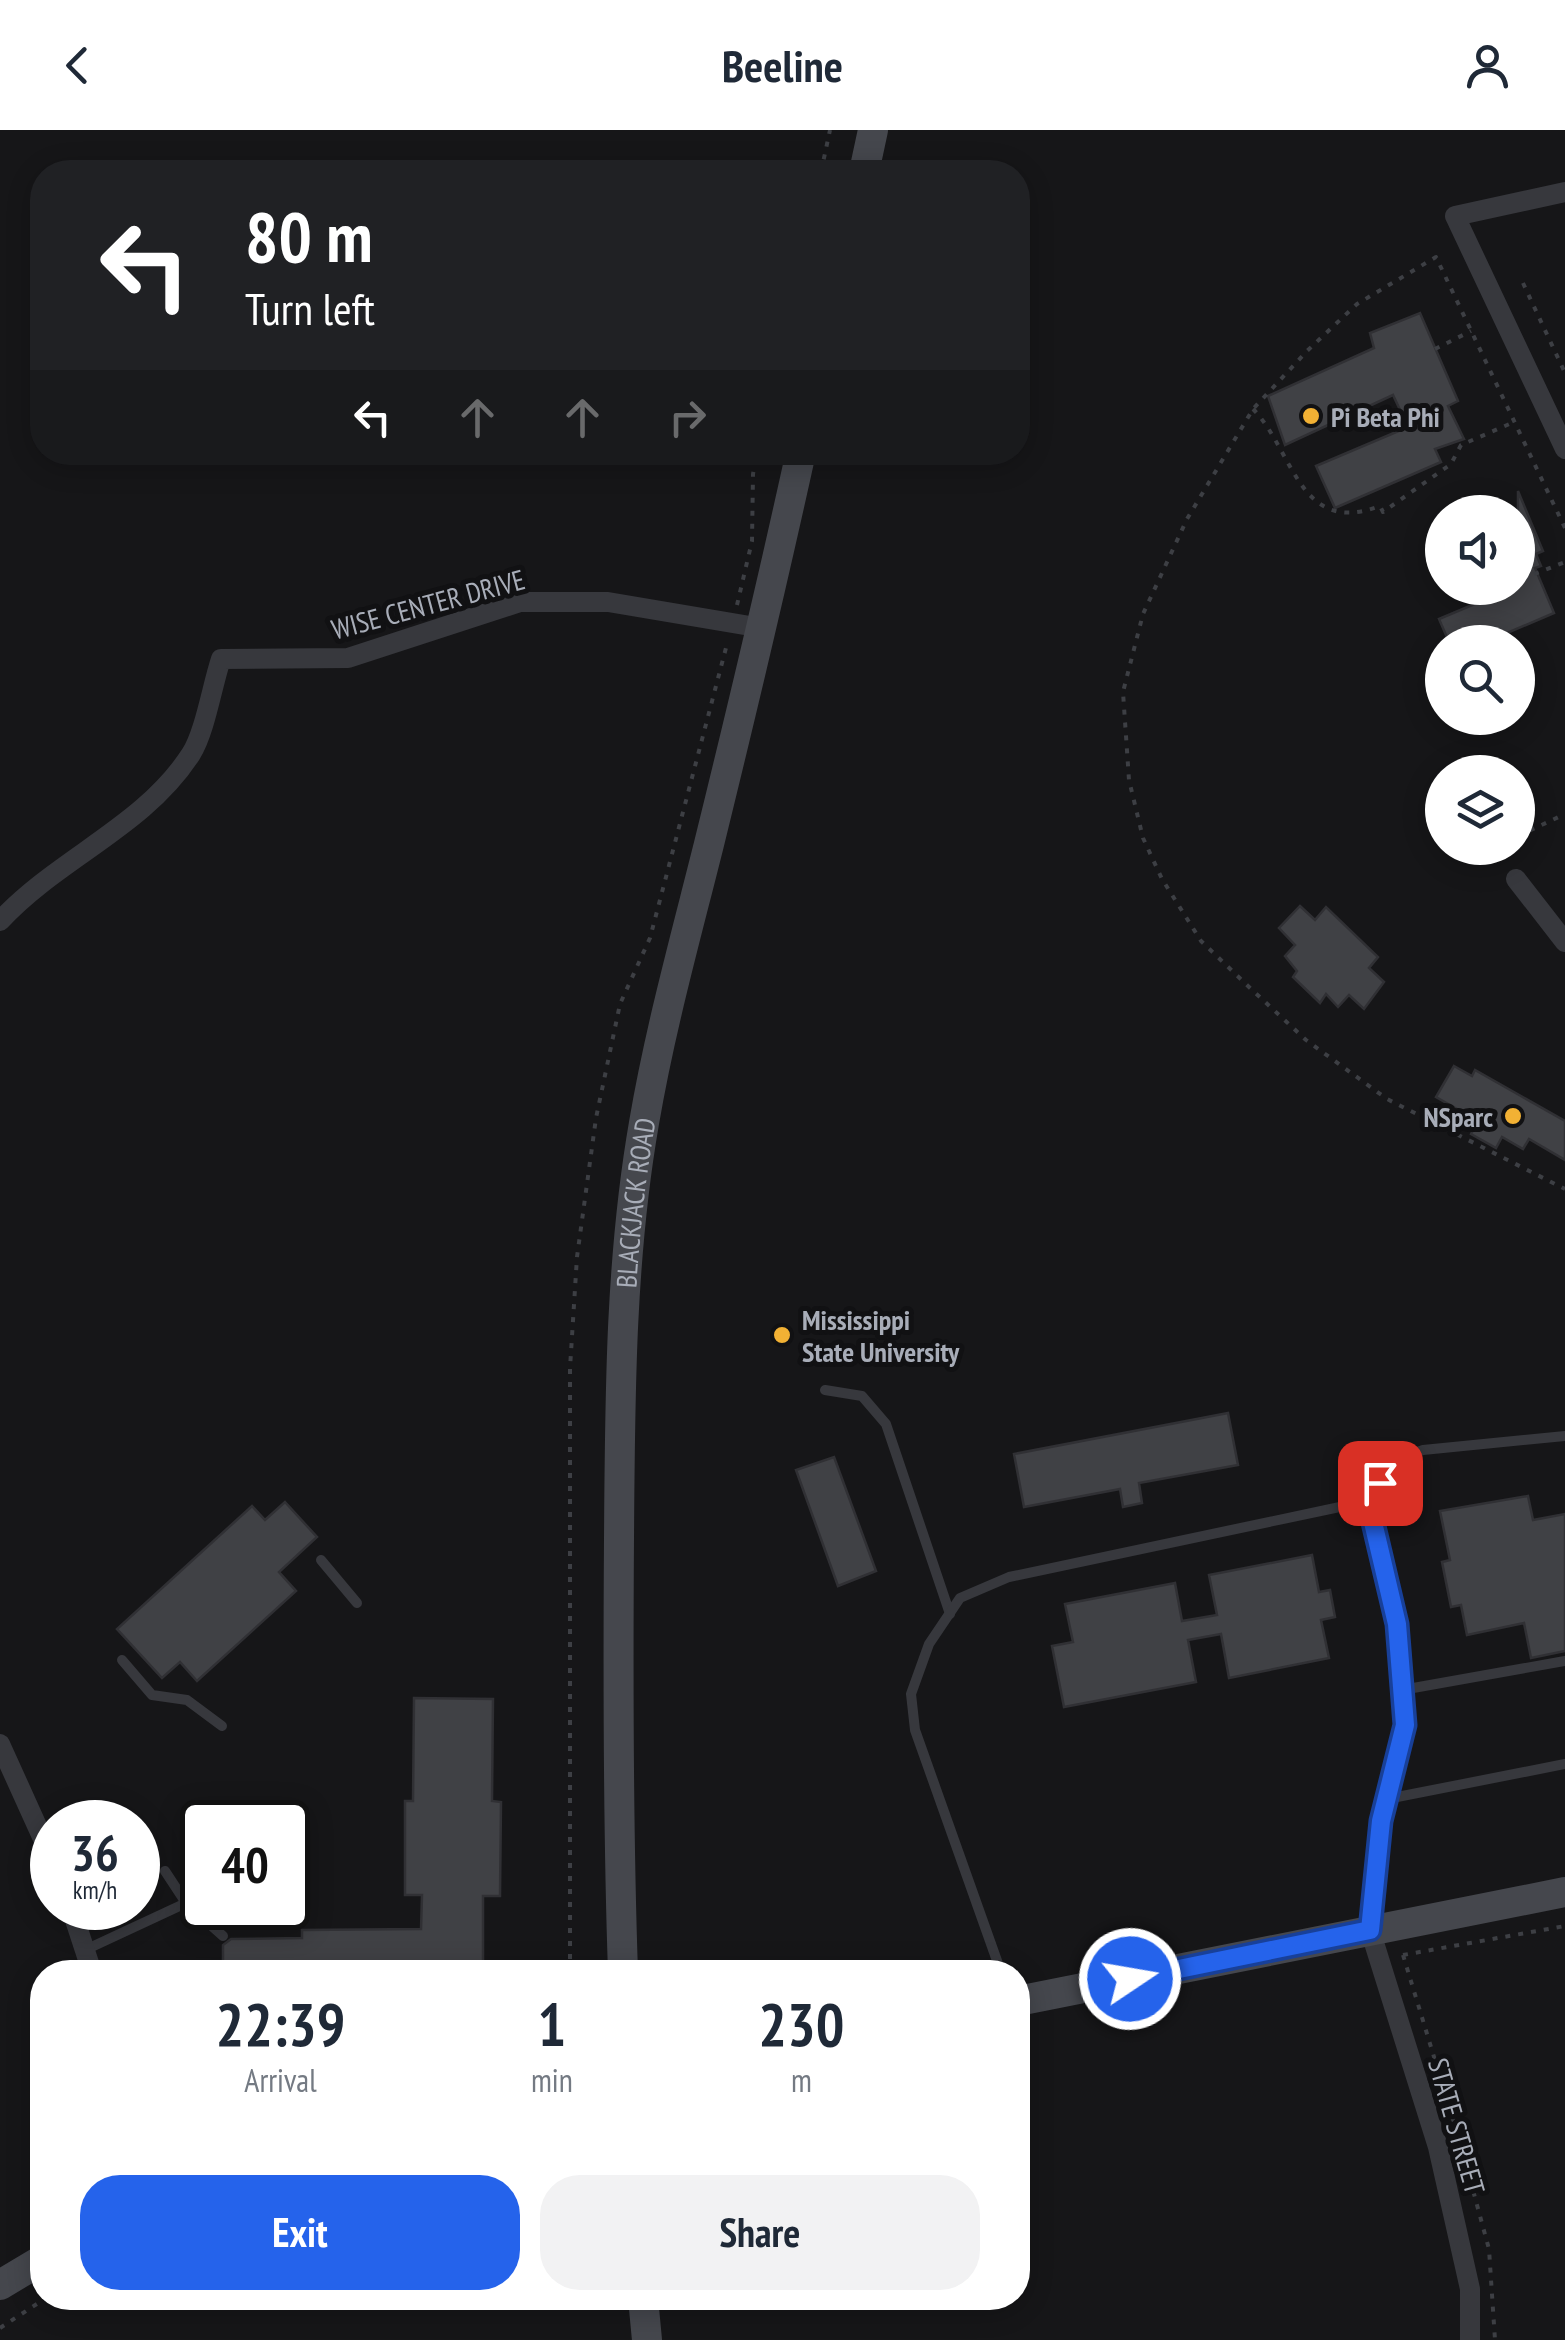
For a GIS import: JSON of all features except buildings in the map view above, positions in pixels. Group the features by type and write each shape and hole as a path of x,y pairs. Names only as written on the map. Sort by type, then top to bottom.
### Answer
{"street":[{"path":"1565,192 1455,216 1565,448"},
{"name":"BLACKJACK ROAD","path":"623,1960 617,1805 620,1462 622,1320 630,1228 644,1122 674,985 798,465"},
{"name":"WISE CENTER DRIVE","path":"0,921 58,870 153,802 193,751 220,659 348,658 520,602 608,602 762,628"},
{"path":"1516,880 1565,942"},
{"path":"0,1744 30,1811"},
{"path":"1030,2000 1565,1892"},
{"path":"78,1930 88,1960"},
{"name":"STATE STREET","path":"1370,1930 1438,2147 1470,2289 1470,2340"},
{"path":"0,2285 30,2267"},
{"path":"644,2310 646,2340"}],"lane":[{"path":"824,1390 862,1396 886,1424 950,1614"},
{"path":"997,1960 915,1730 911,1694 929,1644 960,1598 1009,1578 1368,1501 1403,1457 1422,1450 1565,1436"},
{"path":"1368,1501 1397,1624 1405,1725 1386,1799 1370,1930"},
{"path":"321,1560 357,1603"},
{"path":"122,1660 152,1695 187,1700 222,1726"},
{"path":"1402,1690 1565,1661"},
{"path":"1386,1799 1565,1764"},
{"path":"165,1870 180,1894"},
{"path":"85,1950 180,1906"},
{"path":"216,1930 223,1936"}],"path":[{"path":"824,160 830,130"},
{"path":"1565,528 1436,257 1358,304 1253,409 1187,519 1144,614 1123,692 1128,780 1143,838 1162,879 1201,940 1306,1040 1387,1099 1565,1189"},
{"path":"1523,283 1565,374"},
{"path":"1435,348 1471,331"},
{"path":"1253,409 1265,421 1290,470 1311,498 1343,514 1364,513 1380,506 1383,512 1451,464 1461,445 1514,422"},
{"path":"1535,573 1565,562"},
{"path":"1535,828 1565,814"},
{"path":"1379,1961 1565,1926"},
{"path":"0,2328 30,2308"}],"place":[{"name":"Pi Beta Phi","path":"1311,416"},
{"name":"NSparc","path":"1513,1116"},
{"name":"Mississippi State University","path":"782,1335"}],"route":[{"path":"1130,1979 1370,1930 1381,1821 1405,1725 1397,1624 1368,1501 1380,1483"}]}
